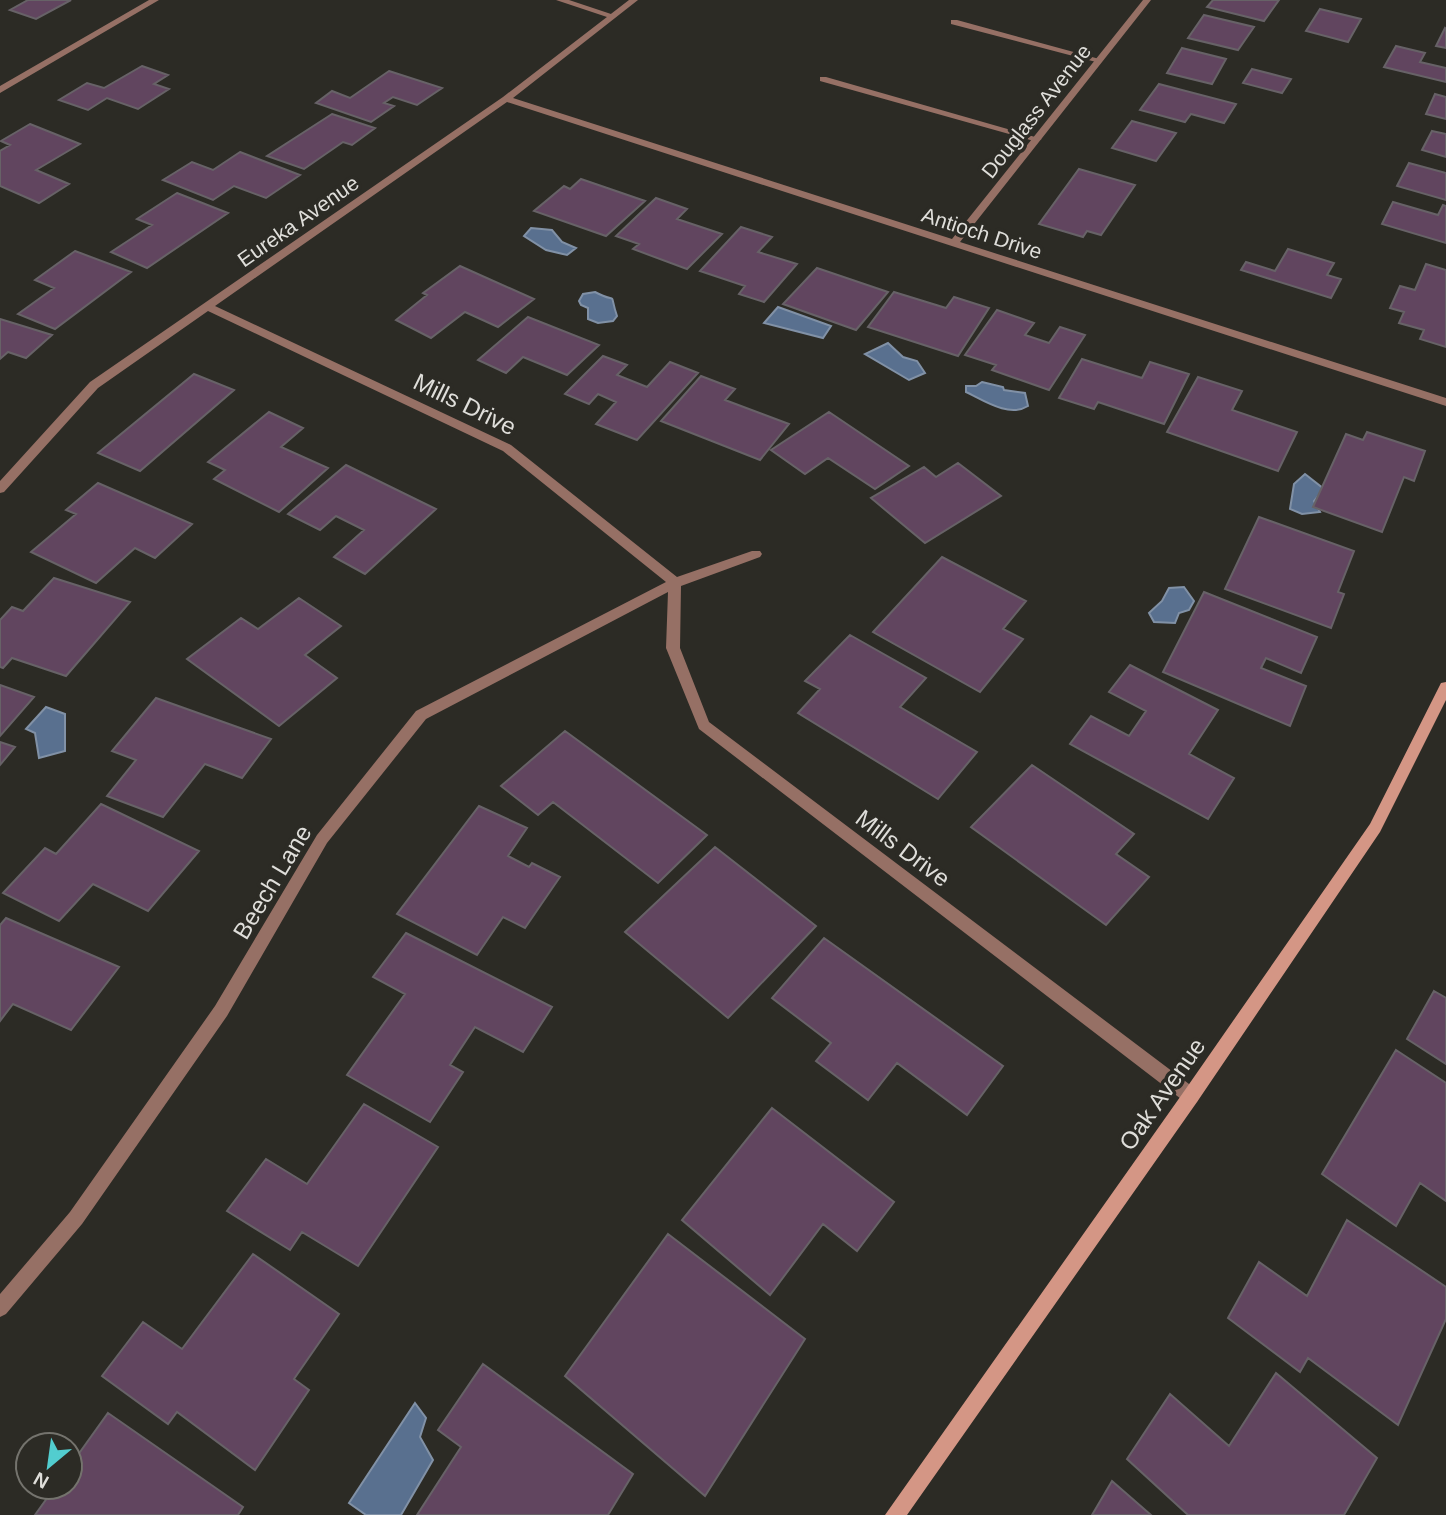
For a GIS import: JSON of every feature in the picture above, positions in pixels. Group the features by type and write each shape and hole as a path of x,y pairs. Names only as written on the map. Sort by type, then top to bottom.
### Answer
{"street":[{"path":"0,90 155,0"},
{"path":"560,0 613,16"},
{"name":"Eureka Avenue","path":"0,489 94,385 506,99 634,0"},
{"name":"Douglass Avenue","path":"953,244 1147,0"},
{"path":"954,22 1099,61"},
{"path":"823,79 1037,139"},
{"name":"Antioch Drive","path":"506,99 1446,402"},
{"name":"Mills Drive","path":"208,307 508,448 675,583 673,648 704,725 1191,1096"},
{"path":"675,583 756,554"},
{"name":"Beech Lane","path":"0,1308 83,1207 221,1011 322,839 421,715 675,583"},
{"name":"Oak Avenue","path":"895,1515 1191,1096 1375,828 1446,687"}],"water":[{"path":"531,228 552,230 562,242 576,248 567,255 546,250 524,236"},
{"path":"595,292 612,299 617,316 613,321 598,323 588,319 588,308 579,301 583,294"},
{"path":"778,307 831,326 823,338 764,323"},
{"path":"888,343 903,357 917,361 925,373 909,380 865,354"},
{"path":"982,382 1003,387 1004,390 1025,393 1028,406 1005,409 966,392 966,386 976,386"},
{"path":"1305,474 1324,489 1314,501 1320,512 1302,514 1290,509 1294,484"},
{"path":"1184,587 1194,601 1189,610 1179,613 1175,623 1154,622 1149,613 1162,601 1169,588"},
{"path":"46,707 65,714 65,751 39,758 35,733 26,729"},
{"path":"415,1403 426,1418 420,1437 433,1460 401,1515 366,1515 349,1503"}],"building":[{"path":"28,0 71,0 36,19 10,10"},
{"path":"1213,0 1279,0 1264,21 1207,7"},
{"path":"1320,9 1361,19 1348,42 1306,31"},
{"path":"1204,15 1254,27 1238,50 1188,38"},
{"path":"1445,28 1446,48 1436,46"},
{"path":"1396,46 1425,53 1420,62 1446,68 1446,82 1384,67"},
{"path":"1182,48 1226,59 1212,84 1167,73"},
{"path":"142,66 168,75 154,84 169,89 138,109 107,98 88,110 59,100 87,83 104,88"},
{"path":"1252,69 1291,79 1282,93 1243,83"},
{"path":"389,71 442,88 417,105 393,97 384,103 394,106 371,122 316,103 332,91 350,98"},
{"path":"1159,84 1236,104 1224,123 1191,114 1185,122 1140,110"},
{"path":"1435,94 1446,97 1446,119 1426,114"},
{"path":"332,114 375,128 352,145 343,142 304,169 267,156"},
{"path":"1132,121 1176,133 1156,161 1112,148"},
{"path":"30,124 80,144 36,170 69,184 39,203 0,186 0,151 10,145 1,141"},
{"path":"1432,131 1446,134 1446,157 1422,150"},
{"path":"240,152 300,175 266,198 234,186 213,200 163,180 192,162 213,170"},
{"path":"1409,163 1446,173 1446,200 1397,186"},
{"path":"1079,169 1135,185 1101,235 1087,231 1083,237 1039,224"},
{"path":"581,179 645,201 606,236 534,211 564,186 570,189"},
{"path":"177,193 228,213 147,268 111,252 152,225 137,219"},
{"path":"656,198 687,209 677,219 722,234 687,269 633,249 639,244 616,236"},
{"path":"1393,202 1438,215 1443,205 1446,206 1446,243 1382,224"},
{"path":"741,227 772,237 758,252 797,264 764,302 739,294 745,286 700,271"},
{"path":"1288,249 1334,263 1327,275 1341,279 1331,298 1241,270 1246,262 1275,271"},
{"path":"75,251 131,272 55,329 18,314 54,288 35,280"},
{"path":"1426,264 1446,270 1446,347 1420,339 1424,330 1399,323 1404,312 1390,308 1400,286 1415,290"},
{"path":"460,266 534,299 498,327 465,312 431,338 396,320 427,295 423,293"},
{"path":"817,268 888,292 856,330 783,304"},
{"path":"894,292 946,308 954,297 989,308 958,356 868,327"},
{"path":"997,310 1034,323 1025,335 1049,343 1060,327 1085,335 1049,390 992,370 996,365 965,355"},
{"path":"528,317 599,345 567,375 523,357 506,373 478,360"},
{"path":"0,319 52,335 26,358 8,352 0,359"},
{"path":"603,356 627,365 617,375 647,387 670,362 698,373 637,440 596,424 616,402 598,394 589,404 565,394"},
{"path":"1082,359 1142,378 1150,362 1189,374 1164,424 1098,402 1094,409 1059,398"},
{"path":"194,374 234,390 140,471 98,453"},
{"path":"701,376 735,389 725,400 789,424 760,460 661,421"},
{"path":"1198,377 1242,391 1232,410 1297,432 1278,471 1167,432"},
{"path":"269,412 303,428 281,447 328,468 279,512 214,479 225,470 208,462"},
{"path":"829,412 909,466 875,489 828,458 805,474 771,450"},
{"path":"1367,432 1425,451 1414,481 1404,477 1382,532 1313,507 1346,434 1363,440"},
{"path":"958,463 1001,496 925,543 871,498 924,467 936,477"},
{"path":"346,465 436,509 365,574 334,557 364,530 336,516 320,530 288,514"},
{"path":"98,483 192,524 155,558 135,548 96,583 31,552 76,514 66,510"},
{"path":"1259,517 1354,551 1338,592 1344,594 1331,628 1225,589"},
{"path":"942,557 1026,601 1003,629 1023,639 980,692 873,632"},
{"path":"54,578 130,602 66,676 12,658 3,668 0,667 0,620 12,607 23,611"},
{"path":"1204,592 1317,637 1301,673 1266,658 1261,668 1306,686 1290,726 1163,672"},
{"path":"299,598 341,626 305,655 337,678 279,726 187,659 241,618 258,629"},
{"path":"850,635 926,678 900,707 977,752 938,799 798,713 820,689 805,681"},
{"path":"1130,665 1218,710 1189,754 1234,778 1208,819 1070,744 1091,716 1129,736 1146,711 1109,692"},
{"path":"0,685 34,697 0,736"},
{"path":"156,698 271,739 242,778 205,764 163,817 107,796 136,760 112,751"},
{"path":"565,731 707,835 658,883 553,802 538,815 501,786"},
{"path":"0,742 15,747 0,765"},
{"path":"1032,765 1134,834 1116,854 1149,877 1106,925 971,827"},
{"path":"101,804 199,851 148,911 93,884 59,921 3,893 45,848 56,854"},
{"path":"479,806 527,828 508,856 529,867 532,863 560,877 525,928 503,917 477,955 397,914"},
{"path":"715,847 816,926 728,1018 625,932"},
{"path":"6,918 119,967 71,1030 13,1004 0,1021 0,925"},
{"path":"406,933 552,1007 523,1052 475,1027 450,1065 463,1072 430,1122 347,1075 405,994 373,977"},
{"path":"824,938 1003,1066 967,1115 897,1063 868,1100 816,1061 831,1043 772,998"},
{"path":"1434,991 1446,998 1446,1064 1407,1039"},
{"path":"1396,1050 1446,1083 1446,1201 1420,1183 1396,1226 1322,1174"},
{"path":"364,1104 438,1147 358,1266 302,1232 290,1250 227,1211 266,1159 307,1184"},
{"path":"772,1108 894,1202 857,1251 823,1224 770,1295 682,1220"},
{"path":"1347,1220 1446,1287 1446,1319 1398,1425 1308,1358 1300,1372 1228,1318 1259,1262 1307,1296"},
{"path":"668,1234 805,1339 705,1496 565,1376"},
{"path":"253,1254 339,1314 294,1379 309,1390 255,1470 177,1412 168,1424 102,1376 143,1322 182,1349"},
{"path":"483,1364 633,1474 608,1515 417,1515 461,1447 438,1430"},
{"path":"1276,1373 1377,1458 1344,1515 1188,1515 1127,1459 1170,1394 1229,1446"},
{"path":"108,1413 243,1507 238,1515 35,1515 45,1501 84,1501 84,1446"},
{"path":"1112,1481 1151,1515 1092,1515"}]}
